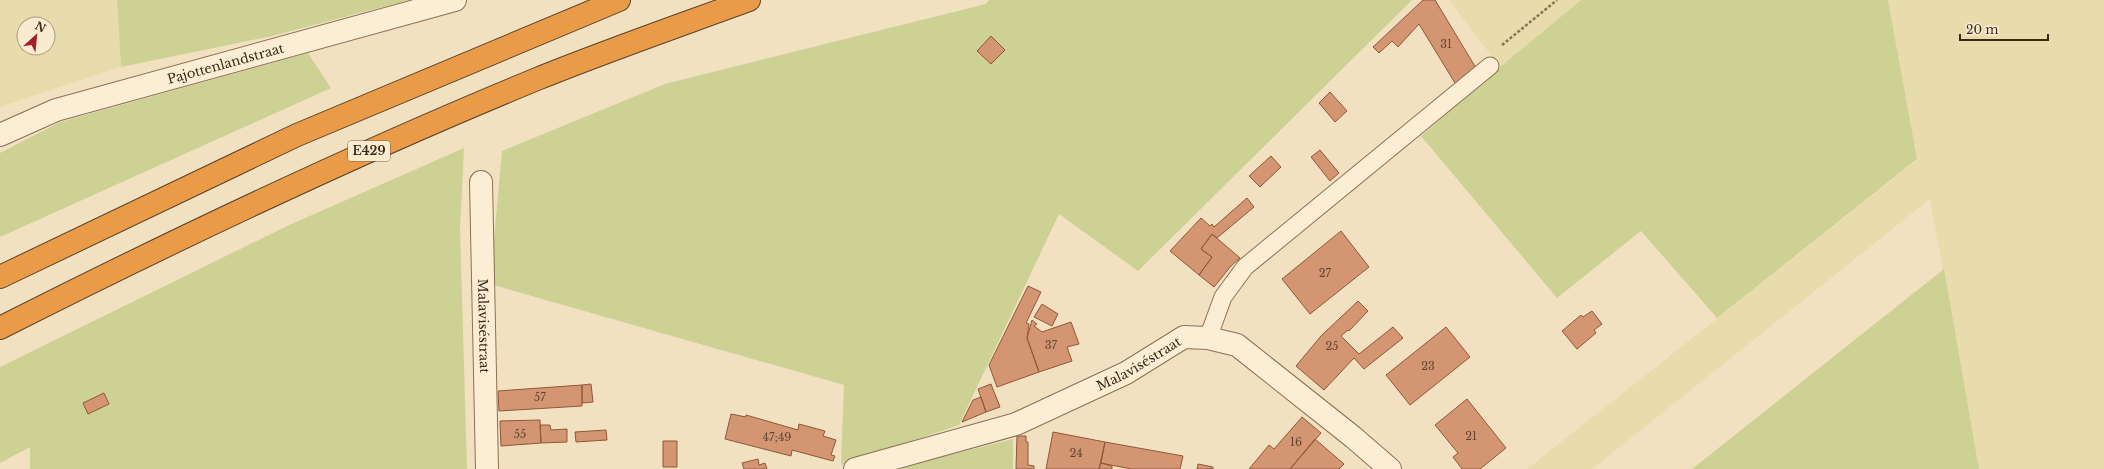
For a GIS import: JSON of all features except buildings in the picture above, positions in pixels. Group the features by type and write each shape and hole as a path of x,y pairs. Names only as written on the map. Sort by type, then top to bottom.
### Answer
{"highway":[{"path":"0,277 297,135 619,0"},
{"name":"E429","path":"0,328 128,263 320,173 538,79 748,0"}],"street":[{"name":"Pajottenlandstraat","path":"0,135 56,110 455,0"},
{"name":"Malaviséstraat","path":"481,182 488,469"},
{"name":"Malaviséstraat","path":"855,469 1016,424 1126,373 1184,337 1208,338 1237,345 1353,436 1390,469"}],"lane":[{"path":"1208,338 1223,297 1245,267 1490,66"}],"path":[{"path":"1490,66 1504,42 1557,0"}],"shaded area":[{"path":"0,0 117,0 121,67 0,107"},
{"path":"1449,0 1581,0 1500,67"},
{"path":"1888,0 2104,0 2104,469 1979,469 1930,199 1592,469 1527,469 1917,160"}],"green space":[{"path":"117,0 409,0 272,36 121,67"},
{"path":"989,0 1412,0 1138,271 1059,214 959,425 841,465 844,385 490,284 502,151 665,84 986,4"},
{"path":"1581,0 1888,0 1917,159 1717,318 1641,231 1557,298 1421,136 1500,67"},
{"path":"308,53 331,88 0,237 0,153 60,122"},
{"path":"464,148 460,229 467,469 30,469 30,447 0,463 0,367 287,226"},
{"path":"1944,269 1979,469 1692,469"},
{"path":"1013,439 1013,469 894,469"}]}
